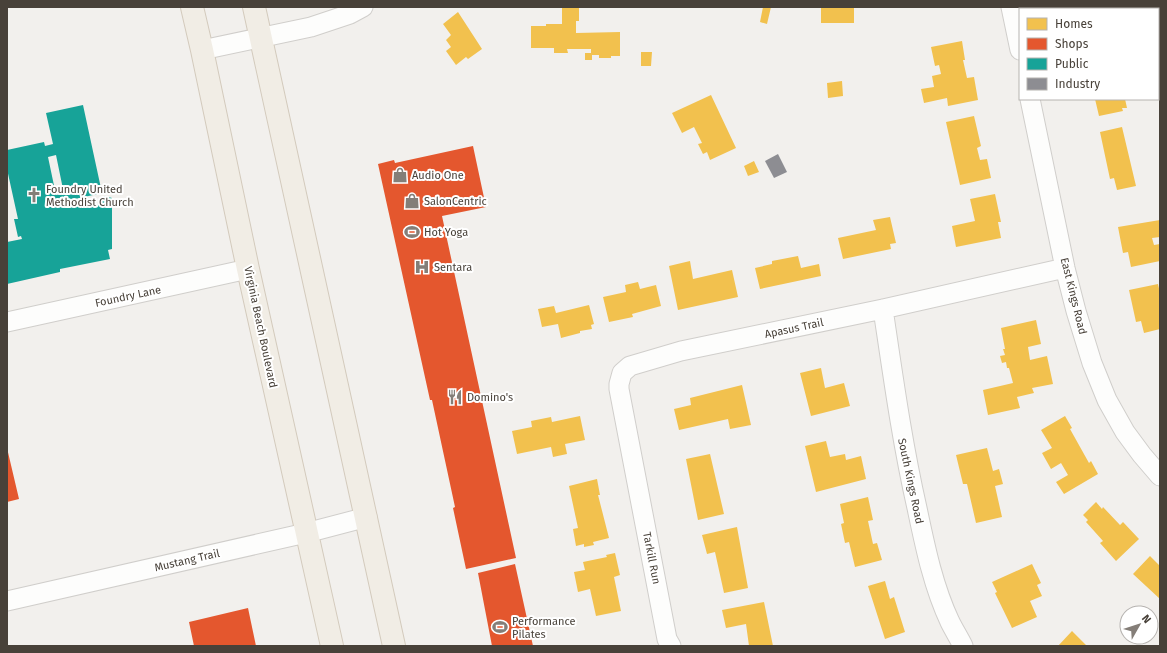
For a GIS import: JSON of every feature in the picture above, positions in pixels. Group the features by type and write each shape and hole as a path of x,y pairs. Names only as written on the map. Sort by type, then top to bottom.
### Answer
{"main road":[{"name":"Virginia Beach Boulevard","path":"192,7 248,269 332,646"},
{"path":"254,7 367,517 394,646"}],"street":[{"path":"202,50 311,27 350,14 363,7"},
{"path":"1011,7 1019,45"},
{"name":"East Kings Road","path":"1030,100 1066,268 1076,311 1087,348 1107,400 1125,432 1160,476"},
{"name":"Apasus Trail","path":"635,469 619,389 622,373 630,366 681,351 883,310 1066,268"},
{"name":"Foundry Lane","path":"7,322 248,269"},
{"name":"South Kings Road","path":"883,310 899,419 927,554 936,586 950,621 963,646"},
{"name":"Tarkill Run","path":"635,469 667,639 671,646"},
{"name":"Mustang Trail","path":"7,601 306,533 367,517"}],"building: Homes":[{"path":"562,7 579,7 579,21 576,21 576,33 620,32 620,56 599,58 599,55 592,55 592,60 585,60 585,53 591,53 591,49 567,49 568,53 554,53 554,48 531,48 531,26 562,24"},
{"path":"763,7 771,7 767,24 760,22"},
{"path":"821,7 854,7 854,23 821,23"},
{"path":"1063,7 1110,7 1110,8"},
{"path":"458,12 482,49 468,59 466,57 456,65 446,51 451,47 446,40 451,35 443,24"},
{"path":"962,41 965,60 963,60 967,78 974,77 978,100 948,106 947,98 924,103 921,89 934,87 932,76 941,74 939,65 935,66 931,47"},
{"path":"641,52 652,52 651,66 641,66"},
{"path":"842,81 843,96 828,98 827,83"},
{"path":"711,95 736,148 710,160 707,152 703,154 698,144 702,143 694,127 682,133 672,113"},
{"path":"1095,100 1125,100 1127,108 1122,108 1123,111 1099,116"},
{"path":"974,116 981,146 977,148 980,160 987,159 991,178 960,185 946,122"},
{"path":"1122,127 1136,186 1117,190 1114,178 1110,179 1100,132"},
{"path":"754,161 759,172 748,176 744,166"},
{"path":"995,194 1001,222 998,222 1001,238 956,247 952,226 975,221 970,199"},
{"path":"890,217 896,243 890,244 891,249 843,259 838,238 876,230 873,220"},
{"path":"1160,220 1160,237 1152,238 1154,245 1160,244 1160,261 1131,267 1128,252 1123,253 1118,227"},
{"path":"798,256 801,268 819,264 821,276 760,289 755,268 772,264 772,261"},
{"path":"690,261 693,279 732,270 738,297 678,310 669,266"},
{"path":"638,282 640,289 656,285 661,306 632,314 633,317 609,322 603,297 626,292 625,285"},
{"path":"1158,284 1160,293 1160,329 1144,333 1141,321 1136,322 1129,290"},
{"path":"589,305 594,324 591,325 592,329 580,331 580,333 561,338 558,324 542,327 538,309 554,306 556,313"},
{"path":"1036,320 1041,344 1028,347 1030,360 1047,356 1053,384 1032,388 1034,393 1017,397 1020,408 988,415 983,390 1013,383 1009,368 1007,368 1006,362 1002,363 1000,356 1005,355 1001,328"},
{"path":"821,368 825,388 844,383 850,406 811,416 800,373"},
{"path":"742,385 751,425 730,429 728,419 679,430 674,409 691,405 690,398"},
{"path":"580,416 585,440 565,444 567,454 553,457 551,447 517,454 512,431 532,427 531,421 551,417 552,422"},
{"path":"1065,416 1072,428 1070,429 1089,463 1091,461 1098,474 1064,494 1056,482 1068,475 1061,463 1051,469 1042,453 1052,448 1041,430"},
{"path":"826,441 830,457 845,454 846,460 861,456 866,479 816,492 805,446"},
{"path":"987,448 993,471 999,469 1003,484 995,486 1002,517 976,523 967,484 963,484 956,455"},
{"path":"710,454 724,514 698,520 686,459"},
{"path":"597,479 600,495 598,495 609,538 593,542 594,545 584,547 584,544 576,546 573,529 578,528 569,486"},
{"path":"868,497 873,520 868,521 873,544 877,543 882,560 855,567 849,542 845,543 841,524 844,523 840,504"},
{"path":"1096,502 1102,509 1103,507 1120,525 1123,522 1139,539 1116,561 1100,543 1103,541 1086,522 1088,520 1083,515"},
{"path":"737,527 748,588 724,593 715,552 707,554 702,535"},
{"path":"615,553 620,575 614,577 621,611 596,616 590,589 578,592 574,572 585,570 583,562 607,557 606,555"},
{"path":"1150,556 1160,566 1160,599 1133,574"},
{"path":"1032,564 1041,583 1037,585 1042,596 1030,601 1037,617 1012,628 995,593 997,592 992,582"},
{"path":"885,581 890,599 894,597 905,632 885,639 868,586"},
{"path":"764,602 773,646 749,646 746,624 726,628 722,610"},
{"path":"1072,631 1087,646 1058,646"}],"building: Shops":[{"path":"473,146 486,207 442,216 516,558 466,569 453,508 455,507 432,400 430,400 378,164 394,160 395,163"},
{"path":"7,448 19,499 7,502"},
{"path":"515,564 533,646 492,646 478,573"},
{"path":"248,608 256,646 194,646 189,622"}],"building: Public":[{"name":"Foundry United Methodist Church","path":"83,105 102,193 75,199 99,205 105,196 112,198 112,249 108,250 110,259 60,269 60,272 7,284 7,242 22,239 21,236 18,237 14,219 18,219 7,169 7,150 44,142 45,146 53,144 46,113","holes":["56,155 64,194 56,195 48,157"]}],"building: Industry":[{"path":"778,154 787,172 774,178 765,161"}],"place":[{"name":"Audio One","path":"400,175"},
{"name":"Foundry United Methodist Church","path":"34,195"},
{"name":"SalonCentric","path":"412,201"},
{"name":"Hot Yoga","path":"412,232"},
{"name":"Sentara","path":"422,267"},
{"name":"Domino's","path":"455,397"},
{"name":"Performance Pilates","path":"500,627"}]}
